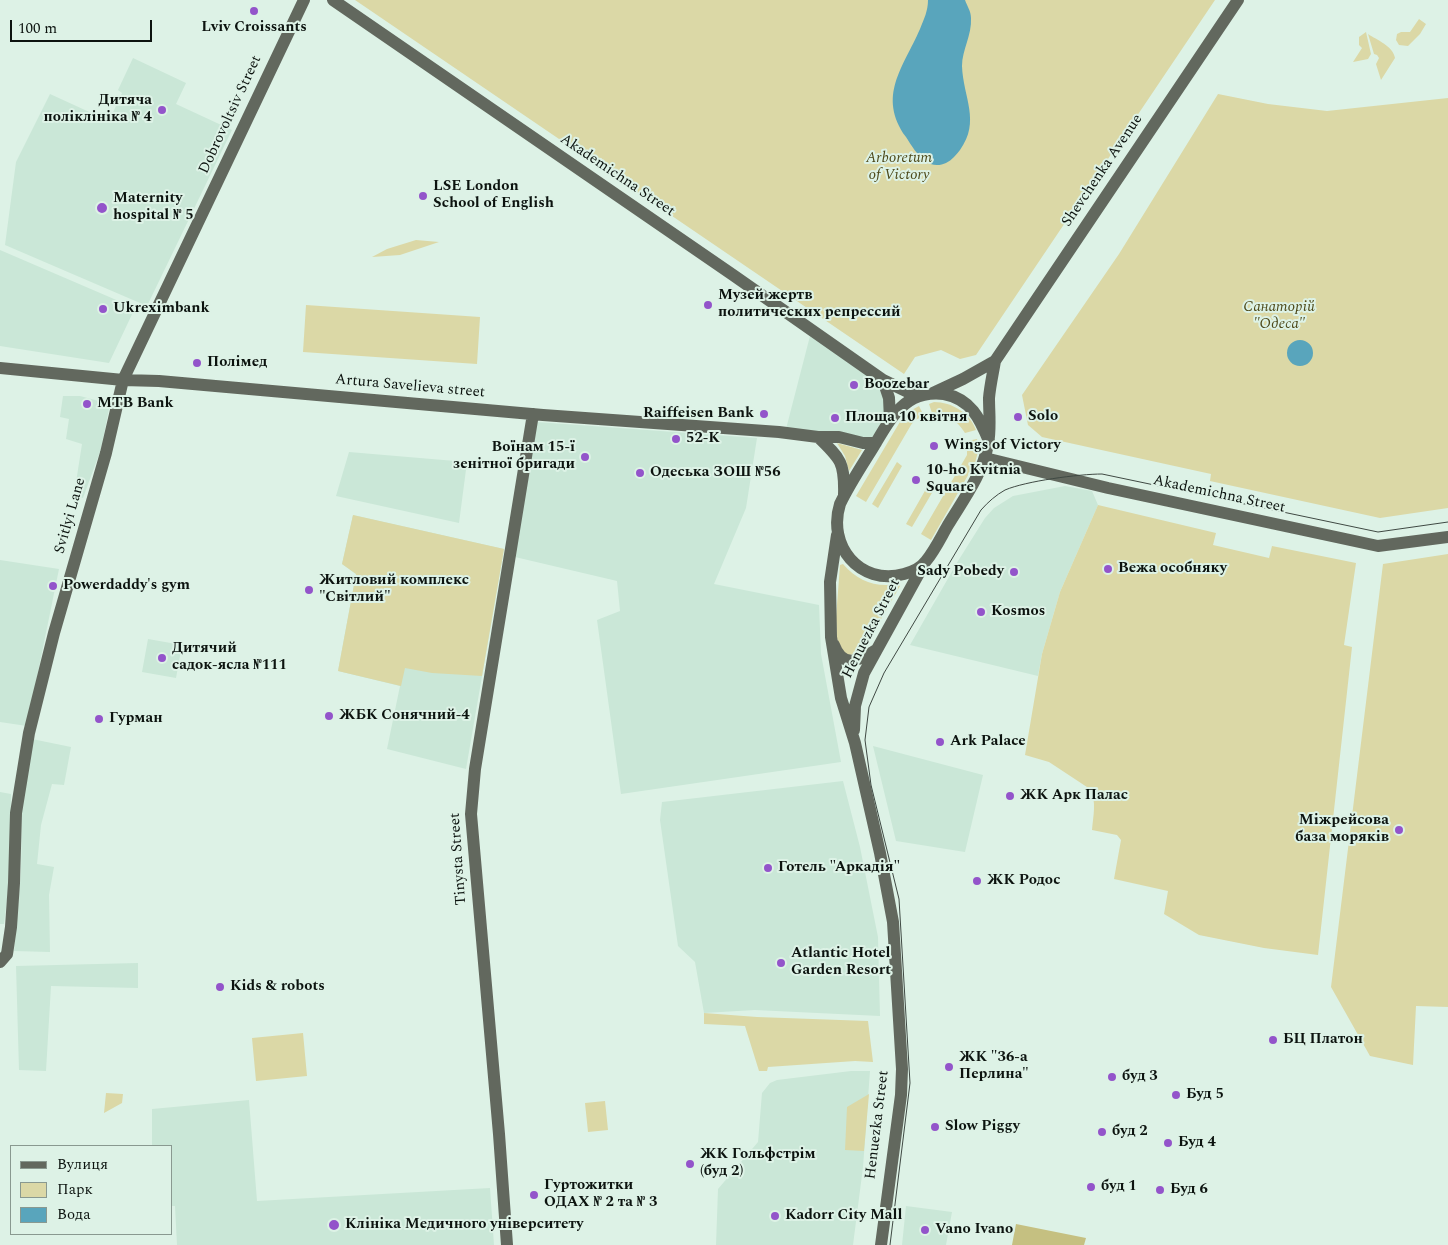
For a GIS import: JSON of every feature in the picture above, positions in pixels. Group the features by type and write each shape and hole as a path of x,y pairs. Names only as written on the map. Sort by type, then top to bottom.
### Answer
{"street":[{"name":"Dobrovoltsiv Street","path":"123,380 304,0"},
{"name":"Akademichna Street","path":"333,0 883,380 908,392 928,394"},
{"name":"Shevchenka Avenue","path":"989,442 989,399 995,361 1238,0"},
{"name":"Shevchenka Avenue","path":"928,394 963,380 995,361"},
{"name":"Artura Savelieva street","path":"0,368 533,414 712,426 818,437 839,437 863,443 876,443"},
{"name":"Svitlyi Lane","path":"0,962 7,954 14,883 17,802 33,718 54,634 106,453 123,380"},
{"path":"883,380 889,398 890,420"},
{"path":"941,393 957,398 971,407 980,420 989,442 985,458 976,479 926,562 908,573 888,576 878,575 859,567 851,560 842,547 837,533 837,513 844,496 890,420 906,403 928,394 941,393"},
{"name":"Tinysta Street","path":"507,1245 471,814 475,769 533,414"},
{"path":"818,437 835,453 842,465 844,496"},
{"name":"Akademichna Street","path":"985,458 1108,488 1378,546 1448,537"},
{"name":"Henuezka Street","path":"837,533 830,582 831,637 841,698 855,744 880,853 893,922 902,1069 901,1095 881,1245"},
{"name":"Henuezka Street","path":"855,744 855,706 864,672 926,562"},
{"path":"831,637 839,655 846,660 858,660 876,650"}],"shaded area":[{"name":"Maternity hospital № 5","path":"133,58 186,83 176,104 232,130 147,306 5,245 16,162 50,94 109,121 122,93 118,90"},
{"path":"0,250 135,308 109,363 0,346"},
{"path":"810,336 869,374 886,393 887,415 870,441 786,429"},
{"path":"63,396 80,396 110,404 101,449 83,498 74,495 82,444 66,439 69,419 60,417"},
{"path":"537,422 757,438 746,508 714,584 819,605 821,654 841,762 621,794 597,620 620,611 617,581 515,557"},
{"path":"349,452 467,462 459,523 336,496"},
{"path":"1065,486 1092,491 1098,505 1060,592 1042,654 1038,676 910,645 958,561 985,518 994,508 1013,496"},
{"path":"353,515 504,549 466,769 387,749 400,686 338,671 356,574 342,564"},
{"path":"0,560 59,569 27,726 0,722"},
{"name":"Дитячий садок-ясла №111","path":"148,639 182,645 176,678 142,672"},
{"path":"32,739 71,747 64,785 52,784 41,825 37,864 54,867 49,895 50,952 14,951 21,871 22,808"},
{"path":"873,746 983,775 965,852 896,841"},
{"path":"843,781 860,847 878,937 880,1016 755,1010 704,1013 695,962 678,946 660,820 662,802"},
{"path":"0,792 11,794 10,874 4,924 0,924"},
{"path":"138,963 138,988 51,986 46,1071 19,1070 16,966"},
{"path":"851,1071 870,1071 863,1167 853,1245 716,1245 718,1189 758,1142 762,1093 770,1083 777,1080"},
{"name":"Клініка Медичного університету","path":"249,1100 257,1201 490,1188 494,1245 177,1245 175,1206 172,1206 172,1145 152,1145 152,1109"},
{"path":"906,1206 952,1212 946,1245 902,1245"},
{"path":"1016,1224 1086,1238 1084,1245 1012,1245"}],"green space":[{"name":"Arboretum of Victory","path":"355,0 1215,0 976,355 960,359 941,350 915,357 904,374"},
{"path":"1419,19 1426,24 1420,34 1408,46 1399,45 1396,40 1397,34 1410,32"},
{"path":"1366,32 1371,54 1368,59 1353,62 1362,48 1359,45 1359,37"},
{"path":"1368,34 1388,47 1394,54 1395,58 1381,80 1376,64 1379,58 1374,54"},
{"name":"Санаторій \"Одеса\"","path":"1218,94 1268,104 1327,111 1448,98 1448,508 1380,518 1210,481 1211,474 1042,437 1028,425 1022,395 1119,254"},
{"path":"416,240 439,242 400,255 372,257 387,249"},
{"path":"306,305 480,317 477,364 303,352"},
{"path":"934,402 954,406 960,410 969,418 976,430 965,433 951,418 932,413 929,404"},
{"path":"919,406 924,416 915,420 911,425 866,502 856,496 901,420 910,411"},
{"path":"977,439 979,448 975,463 931,540 921,534 967,455 967,441"},
{"path":"837,443 862,450 849,471 845,456"},
{"path":"897,462 902,466 878,508 872,504"},
{"path":"930,482 936,486 912,527 906,524"},
{"path":"1098,505 1216,533 1213,545 1269,558 1272,546 1356,563 1344,645 1352,647 1318,955 1264,948 1199,935 1164,914 1168,891 1114,879 1121,840 1117,835 1092,830 1094,804 1090,789 1049,762 1025,755 1042,654 1060,592"},
{"path":"353,515 504,549 482,676 432,673 405,668 401,686 338,671 356,574 342,564"},
{"name":"Міжрейсова база моряків","path":"1448,554 1448,1007 1416,1006 1413,1065 1370,1056 1331,987 1383,564"},
{"path":"843,564 855,575 868,582 882,585 898,584 900,586 865,647 859,654 845,655 837,639 836,618 840,565"},
{"path":"704,1013 868,1021 873,1062 855,1061 768,1067 767,1071 759,1071 745,1026 704,1024"},
{"path":"303,1033 307,1076 256,1081 252,1038"},
{"path":"106,1093 123,1094 122,1103 104,1113"},
{"path":"869,1094 864,1151 845,1150 847,1107"},
{"path":"605,1101 608,1130 588,1132 585,1103"}],"water":[{"path":"928,0 965,0 971,18 962,66 969,109 969,129 966,139 957,154 948,162 938,165 927,163 922,159 908,140 898,122 893,95 900,70 923,22"},
{"path":"1300,340 1309,344 1313,353 1309,362 1300,366 1291,362 1287,353 1291,344"}],"tram line":[{"path":"890,1245 910,1083 899,899 871,785 865,740 869,707 884,673 981,510 998,494 1014,487 1080,475 1102,474 1378,532 1448,522"}],"place":[{"name":"Lviv Croissants","path":"254,11"},
{"name":"Дитяча поліклініка № 4","path":"162,110"},
{"name":"LSE London School of English","path":"423,196"},
{"name":"Maternity hospital № 5","path":"102,208"},
{"name":"Музей жертв политических репрессий","path":"708,305"},
{"name":"Ukreximbank","path":"103,309"},
{"name":"Полімед","path":"197,363"},
{"name":"Boozebar","path":"854,385"},
{"name":"MTB Bank","path":"87,404"},
{"name":"Raiffeisen Bank","path":"764,414"},
{"name":"Solo","path":"1018,417"},
{"name":"Площа 10 квітня","path":"835,418"},
{"name":"52-К","path":"676,439"},
{"name":"Wings of Victory","path":"934,446"},
{"name":"Воїнам 15-ї зенітної бригади","path":"585,457"},
{"name":"Одеська ЗОШ №56","path":"640,473"},
{"name":"10-ho Kvitnia Square","path":"916,480"},
{"name":"Вежа особняку","path":"1108,569"},
{"name":"Sady Pobedy","path":"1014,572"},
{"name":"Powerdaddy's gym","path":"53,586"},
{"name":"Житловий комплекс \"Світлий\"","path":"309,590"},
{"name":"Kosmos","path":"981,612"},
{"name":"Дитячий садок-ясла №111","path":"162,658"},
{"name":"ЖБК Сонячний-4","path":"329,716"},
{"name":"Гурман","path":"99,719"},
{"name":"Ark Palace","path":"940,742"},
{"name":"ЖК Арк Палас","path":"1010,796"},
{"name":"Міжрейсова база моряків","path":"1399,830"},
{"name":"Готель \"Аркадія\"","path":"768,868"},
{"name":"ЖК Родос","path":"977,881"},
{"name":"Atlantic Hotel Garden Resort","path":"781,963"},
{"name":"Kids & robots","path":"220,987"},
{"name":"БЦ Платон","path":"1273,1040"},
{"name":"ЖК \"36-а Перлина\"","path":"949,1067"},
{"name":"буд 3","path":"1112,1077"},
{"name":"Буд 5","path":"1176,1095"},
{"name":"Slow Piggy","path":"935,1127"},
{"name":"буд 2","path":"1102,1132"},
{"name":"Буд 4","path":"1168,1143"},
{"name":"ЖК Гольфстрім (буд 2)","path":"690,1164"},
{"name":"буд 1","path":"1091,1187"},
{"name":"Буд 6","path":"1160,1190"},
{"name":"Гуртожитки ОДАХ № 2 та № 3","path":"534,1195"},
{"name":"Kadorr City Mall","path":"775,1216"},
{"name":"Клініка Медичного університету","path":"334,1225"},
{"name":"Vano Ivano","path":"925,1230"}]}
